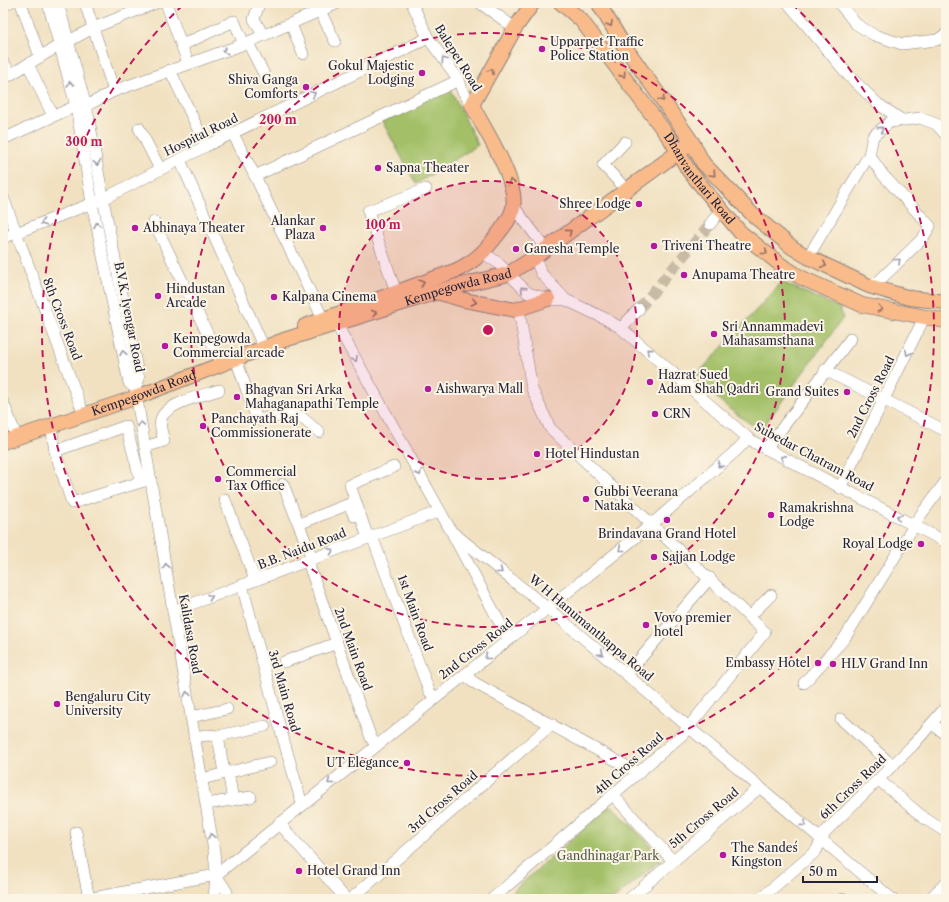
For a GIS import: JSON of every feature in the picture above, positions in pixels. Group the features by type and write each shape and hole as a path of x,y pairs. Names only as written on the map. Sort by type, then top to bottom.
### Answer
{"main road":[{"path":"514,207 513,188 511,182 472,105 515,28 533,3"},
{"name":"Dhanvanthari Road","path":"561,3 581,20 608,54 671,140 689,171 740,232 781,265 800,277 862,305 946,321"},
{"name":"Dhanvanthari Road","path":"601,3 600,6 623,44 692,142 703,163 753,215 793,248 808,257 868,286 910,298 946,302"},
{"path":"608,54 623,44"},
{"name":"Kempegowda Road","path":"3,442 84,415 136,392 222,364 284,340 337,325 436,292 508,274 540,253 692,142"},
{"name":"Kempegowda Road","path":"284,340 289,332 457,270 472,262 483,253 510,217 514,207"},
{"path":"436,292 464,300 519,310 548,299"}],"street":[{"path":"21,3 40,57"},
{"name":"B.V.K. Iyengar Road","path":"48,3 64,43"},
{"name":"B.V.K. Iyengar Road","path":"58,3 64,43 81,106 103,199 139,379 136,392"},
{"path":"85,3 114,91"},
{"path":"3,62 7,76 93,28 156,3"},
{"path":"166,3 188,63"},
{"path":"257,3 258,7 254,19 263,35"},
{"path":"3,139 53,116 81,106 114,91 246,43 291,24 318,7 338,3"},
{"name":"Balepet Road","path":"412,3 428,38 459,80 462,90 472,105"},
{"path":"480,3 515,28"},
{"path":"788,3 848,75 878,104 902,120"},
{"path":"840,3 856,24 874,35 902,44 937,40 946,34"},
{"path":"318,7 335,41"},
{"path":"182,45 234,21 265,76"},
{"path":"291,24 303,54"},
{"name":"Hospital Road","path":"3,238 103,199 206,146 428,38"},
{"path":"28,64 53,116"},
{"path":"170,70 206,146"},
{"path":"255,176 459,80"},
{"name":"B.V.K. Iyengar Road","path":"81,106 92,203 129,383 136,392"},
{"path":"808,257 869,155 873,136 890,122 920,118 936,124 946,135"},
{"path":"139,128 160,169"},
{"path":"233,134 255,176 323,319"},
{"path":"625,142 603,165 627,190"},
{"path":"868,286 878,282 923,238 930,226 883,175 869,155"},
{"path":"180,160 264,348"},
{"path":"396,292 368,211 426,189"},
{"name":"8th Cross Road","path":"3,197 84,415"},
{"path":"514,207 540,253 541,273 566,300"},
{"path":"710,224 722,209"},
{"path":"154,222 222,364"},
{"name":"Subedar Chatram Road","path":"483,253 497,262 528,294 548,299 566,300 621,328 748,438 840,488 946,542"},
{"path":"621,328 639,309"},
{"path":"519,310 532,389 550,428 651,525 710,578 749,618 771,595"},
{"name":"2nd Cross Road","path":"840,488 924,318"},
{"name":"W H Hanumanthappa Road","path":"337,325 451,531 548,608 892,899"},
{"path":"766,449 851,338"},
{"path":"236,358 257,420 285,415 300,416 319,432"},
{"path":"825,370 942,429"},
{"path":"145,447 164,441 160,429 161,418 172,406 219,390"},
{"name":"Kalidasa Road","path":"136,392 145,447 146,480 173,611 206,804 216,875 214,899"},
{"path":"3,402 17,438"},
{"path":"51,426 55,451 72,503 146,480 126,426 55,451"},
{"name":"2nd Cross Road","path":"216,875 302,804 651,525 748,438"},
{"path":"368,538 350,485 394,467"},
{"path":"804,683 844,639 915,525 946,481"},
{"name":"2nd Main Road","path":"283,484 310,553 310,568 337,644 372,738 376,745"},
{"path":"225,500 256,580"},
{"path":"299,524 349,504 368,538"},
{"name":"B.B. Naidu Road","path":"173,611 440,511"},
{"path":"451,531 509,640"},
{"name":"1st Main Road","path":"368,538 429,691 435,698"},
{"path":"626,674 710,578"},
{"name":"3rd Main Road","path":"242,585 302,804"},
{"name":"4th Cross Road","path":"492,899 639,773 689,728 765,632 749,618"},
{"path":"284,662 337,644"},
{"path":"466,674 472,682 552,724 639,773"},
{"name":"6th Cross Road","path":"760,899 816,852 825,832 893,766 946,707"},
{"path":"191,716 227,709"},
{"path":"842,719 893,766"},
{"name":"3rd Cross Road","path":"351,899 552,724"},
{"path":"932,724 946,734"},
{"path":"194,737 218,736 265,726"},
{"path":"218,736 233,800"},
{"path":"201,775 267,760"},
{"path":"879,780 924,818 946,832"},
{"name":"5th Cross Road","path":"629,899 760,787"},
{"path":"613,795 673,861"},
{"path":"206,804 251,797"},
{"path":"279,823 346,899"},
{"path":"76,832 88,899 216,875"},
{"name":"Kalidasa Road","path":"216,875 227,892 228,899"},
{"path":"929,899 946,883"}],"green space":[{"path":"449,86 478,145 416,184 382,121"},
{"path":"782,282 840,308 843,318 760,431 727,407 694,378"},
{"name":"Gandhinagar Park","path":"611,805 663,858 614,899 520,899 513,891"}],"tunnel":[{"path":"639,309 710,224"}],"place":[{"name":"Upparpet Traffic Police Station","path":"542,49"},
{"name":"Gokul Majestic Lodging","path":"422,73"},
{"name":"Shiva Ganga Comforts","path":"306,87"},
{"name":"Sapna Theater","path":"378,168"},
{"name":"Shree Lodge","path":"639,204"},
{"name":"Abhinaya Theater","path":"135,228"},
{"name":"Alankar Plaza","path":"323,228"},
{"name":"Triveni Theatre","path":"654,246"},
{"name":"Ganesha Temple","path":"516,249"},
{"name":"Anupama Theatre","path":"684,275"},
{"name":"Hindustan Arcade","path":"158,296"},
{"name":"Kalpana Cinema","path":"274,297"},
{"name":"Sri Annammadevi Mahasamsthana","path":"714,334"},
{"name":"Kempegowda Commercial arcade","path":"165,346"},
{"name":"Hazrat Sued Adam Shah Qadri","path":"650,382"},
{"name":"Aishwarya Mall","path":"428,389"},
{"name":"Grand Suites","path":"847,392"},
{"name":"Bhagvan Sri Arka Mahaganapathi Temple","path":"237,397"},
{"name":"CRN","path":"655,414"},
{"name":"Panchayath Raj Commissionerate","path":"203,426"},
{"name":"Hotel Hindustan","path":"537,454"},
{"name":"Commercial Tax Office","path":"218,479"},
{"name":"Gubbi Veerana Nataka","path":"586,499"},
{"name":"Ramakrishna Lodge","path":"771,515"},
{"name":"Brindavana Grand Hotel","path":"667,520"},
{"name":"Royal Lodge","path":"921,544"},
{"name":"Sajjan Lodge","path":"654,557"},
{"name":"Vovo premier hotel","path":"646,625"},
{"name":"Embassy Hotel","path":"818,663"},
{"name":"HLV Grand Inn","path":"833,664"},
{"name":"Bengaluru City University","path":"57,704"},
{"name":"UT Elegance","path":"407,763"},
{"name":"The Sandeś Kingston","path":"723,855"},
{"name":"Hotel Grand Inn","path":"299,871"}]}
